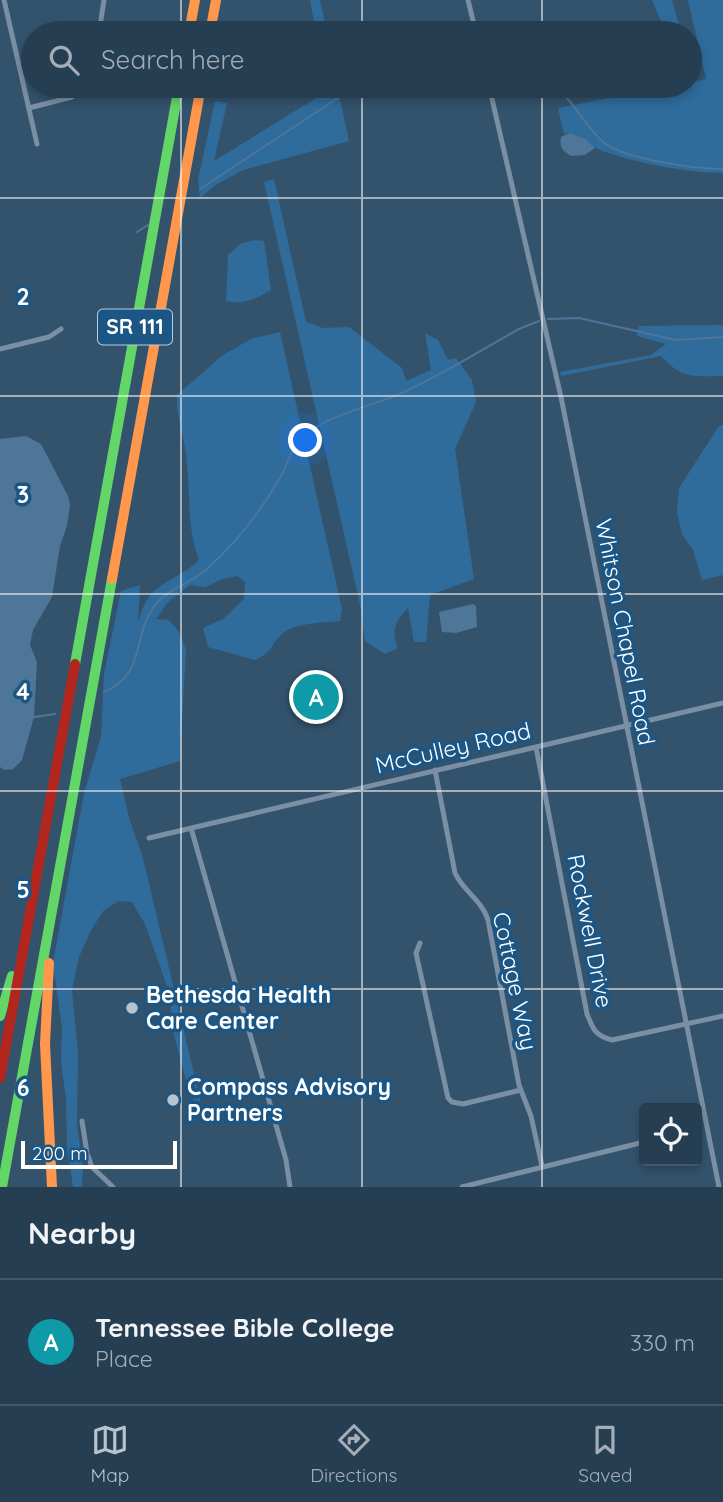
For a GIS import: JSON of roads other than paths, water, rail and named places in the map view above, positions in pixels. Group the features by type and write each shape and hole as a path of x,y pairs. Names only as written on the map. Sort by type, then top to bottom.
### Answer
{"highway":[{"path":"191,21 195,0"},
{"path":"213,21 216,0"},
{"name":"SR 111","path":"0,1078 177,98"},
{"name":"SR 111","path":"2,1187 199,98"},
{"path":"52,1187 44,1044 45,1000 55,893"},
{"path":"0,1016 30,912"}],"street":[{"path":"4,0 21,73"},
{"path":"101,21 104,0"},
{"path":"468,0 473,21"},
{"path":"27,98 37,144"},
{"path":"29,108 68,98"},
{"name":"Whitson Chapel Road","path":"492,98 561,398 719,1187"},
{"path":"0,349 50,337 61,329"},
{"name":"McCulley Road","path":"149,838 723,703"},
{"name":"Rockwell Drive","path":"536,747 587,1014 593,1028 601,1038 612,1040 723,1016"},
{"name":"Cottage Way","path":"435,770 455,873 461,885 479,903 488,920 521,1090 531,1116 542,1166"},
{"path":"191,828 283,1148 290,1187"},
{"path":"420,943 416,953 449,1098 452,1102 463,1104 521,1090"},
{"path":"82,1121 92,1167 113,1187"},
{"path":"702,1129 707,1128"},
{"path":"462,1187 484,1185 542,1166 639,1143"}],"waterway":[{"path":"200,189 338,98"},
{"path":"567,98 602,141 625,153 660,162 723,169"},
{"path":"137,232 148,225"},
{"path":"548,319 579,318 676,340 723,337"},
{"path":"104,692 126,676 153,608 165,596 208,568 238,537 266,501 293,450 305,436 336,417 413,388 519,329 539,321"},
{"path":"34,717 55,714"}],"place":[{"name":"Tennessee Bible College","path":"316,697"},
{"name":"Bethesda Health Care Center","path":"132,1008"},
{"name":"Compass Advisory Partners","path":"173,1100"}]}
